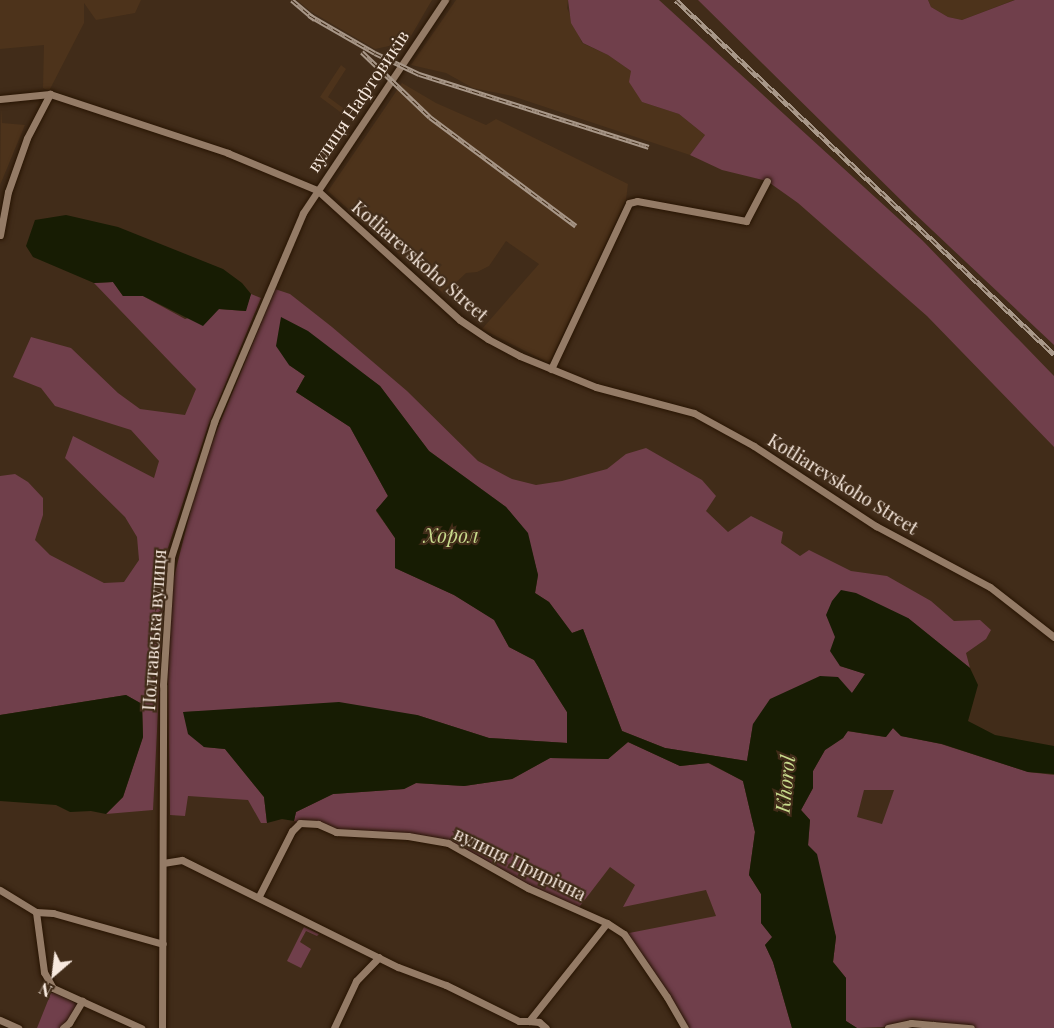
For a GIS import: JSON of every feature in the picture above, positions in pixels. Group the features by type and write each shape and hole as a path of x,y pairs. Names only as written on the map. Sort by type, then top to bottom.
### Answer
{"street":[{"name":"вулиця Нафтовиків","path":"317,190 444,0"},
{"name":"Kotliarevskoho Street","path":"0,99 50,94 228,153 317,190 460,320 495,343 596,387 694,413 754,446 876,526 990,587 1054,637"},
{"path":"0,235 8,192 27,138 50,94"},
{"path":"551,369 629,203 637,201 746,221 767,181"},
{"name":"Полтавська вулиця","path":"162,1028 163,685 171,557 186,502 214,422 303,213 317,190"},
{"name":"вулиця Прирічна","path":"259,896 292,831 300,823 318,824 336,832 408,836 448,843 528,888 607,923 624,934 685,1028"},
{"path":"163,863 182,860 379,957 446,985 519,1021 539,1022 546,1028"},
{"path":"0,890 36,912 53,913 163,944"},
{"path":"36,912 44,972 53,988 141,1028"},
{"path":"529,1021 607,923"},
{"path":"334,1028 356,981 379,957"},
{"path":"63,1028 69,1023 82,1001"},
{"path":"0,1020 18,1028"},
{"path":"888,1028 911,1023 971,1028"}],"shaded area":[{"path":"0,0 141,0 135,13 96,20 84,3 84,23 49,91 43,88 44,45 0,49"},
{"path":"297,0 432,0 401,53 389,46 375,49 310,11"},
{"path":"456,0 568,0 567,8 582,43 608,55 631,71 642,102 679,114 705,135 690,155 512,96 473,88 446,73 411,65"},
{"path":"568,0 659,0 922,240 1054,376 1054,447 927,316 798,203 767,181 722,170 690,155 705,135 679,114 642,102 629,82 631,71 608,55 583,43 571,23"},
{"path":"698,0 928,0 931,7 948,17 962,20 1015,0 1054,0 1054,345 915,214"},
{"path":"928,0 1014,0 962,20 948,17 931,7"},
{"path":"341,65 346,69 328,97 350,113 347,117 320,97"},
{"path":"402,83 436,103 486,125 496,119 628,184 626,200 549,363 482,329 539,264 506,241 489,266 477,272 466,273 444,294 328,191"},
{"path":"1,108 2,123 25,125 0,185"},
{"path":"113,282 123,296 143,296 185,319 219,309 245,311 251,294 261,298 208,426 166,554 153,810 106,814 123,797 143,737 142,704 126,695 0,715 0,476 15,474 28,482 43,498 43,515 35,540 50,555 104,583 124,582 139,560 137,537 125,517 65,458 73,436 154,478 159,461 131,430 55,406 41,388 13,377 31,337 71,348 118,393 140,409 185,415 196,389 94,283"},
{"path":"275,289 290,294 332,327 407,391 478,461 512,479 536,485 562,481 607,469 626,454 646,448 702,480 716,496 706,511 728,532 751,516 783,532 781,543 800,556 809,550 851,571 887,576 931,601 954,621 980,620 991,630 986,639 966,653 970,668 908,618 835,637 840,666 866,674 852,693 753,724 747,761 665,748 622,731 583,629 572,633 549,602 535,593 538,575 527,533 506,507 429,451 380,386 348,363 289,365 305,376 296,392 350,427 388,496 376,511 395,538 395,568 454,595 495,620 509,647 534,660 567,712 568,743 489,738 417,715 234,710 184,712 204,747 225,749 264,797 267,823 261,823 248,800 188,796 185,816 170,815 168,670 173,581 201,469"},
{"path":"893,728 901,736 941,744 1028,772 1054,775 1054,1028 971,1028 933,1025 857,1028 846,1021 846,978 833,962 836,937 808,846 810,820 801,810 813,788 813,771 825,750 843,738 847,731 885,737","holes":["864,790 894,790 882,824 857,817"]},
{"path":"628,742 680,766 708,763 743,781 755,832 749,875 761,894 761,923 773,937 765,945 773,962 792,1028 685,1028 624,934 716,916 706,890 623,907 635,885 610,867 577,910 448,843 336,832 294,821 296,812 333,794 404,789 416,783 464,786 512,779 550,758 608,759"},
{"path":"304,927 319,934 317,936 306,931 300,942 311,949 301,968 287,961"},
{"path":"51,993 56,993 79,1005 63,1028 37,1028"}],"water":[{"path":"66,215 118,227 223,269 242,283 251,294 246,311 219,309 203,326 143,296 123,296 113,282 94,283 33,257 26,246 35,220"},
{"name":"Хорол","path":"281,317 308,331 380,386 429,451 506,507 528,533 538,575 535,593 549,602 572,633 583,629 622,731 665,748 747,761 753,724 770,699 820,676 838,677 852,693 865,674 840,666 830,651 835,637 826,615 832,601 841,590 856,593 908,618 970,668 978,685 968,721 995,735 1054,746 1054,774 1028,772 942,744 901,736 893,728 886,737 848,731 843,738 825,750 813,771 813,788 801,810 810,820 808,845 817,854 836,937 833,962 846,978 846,1021 857,1028 792,1028 773,962 765,945 772,937 761,923 761,894 749,875 755,832 743,781 709,763 680,766 628,742 608,759 550,758 512,779 464,786 416,783 404,789 333,794 296,812 294,821 282,819 267,823 264,797 225,749 204,747 188,734 183,712 339,702 417,715 489,738 567,743 567,712 534,660 509,647 494,620 454,595 395,568 395,538 376,510 388,496 350,427 296,392 305,376 289,365 276,346"},
{"path":"126,695 142,704 143,737 123,797 106,814 91,811 70,812 56,805 0,801 0,715"}],"railway":[{"path":"292,0 315,19"},
{"path":"676,0 1054,354"},
{"path":"309,15 375,53 419,74 649,147"},
{"path":"362,52 430,117 576,226"}],"water label":[{"name":"Khorol","path":"784,784"}]}
